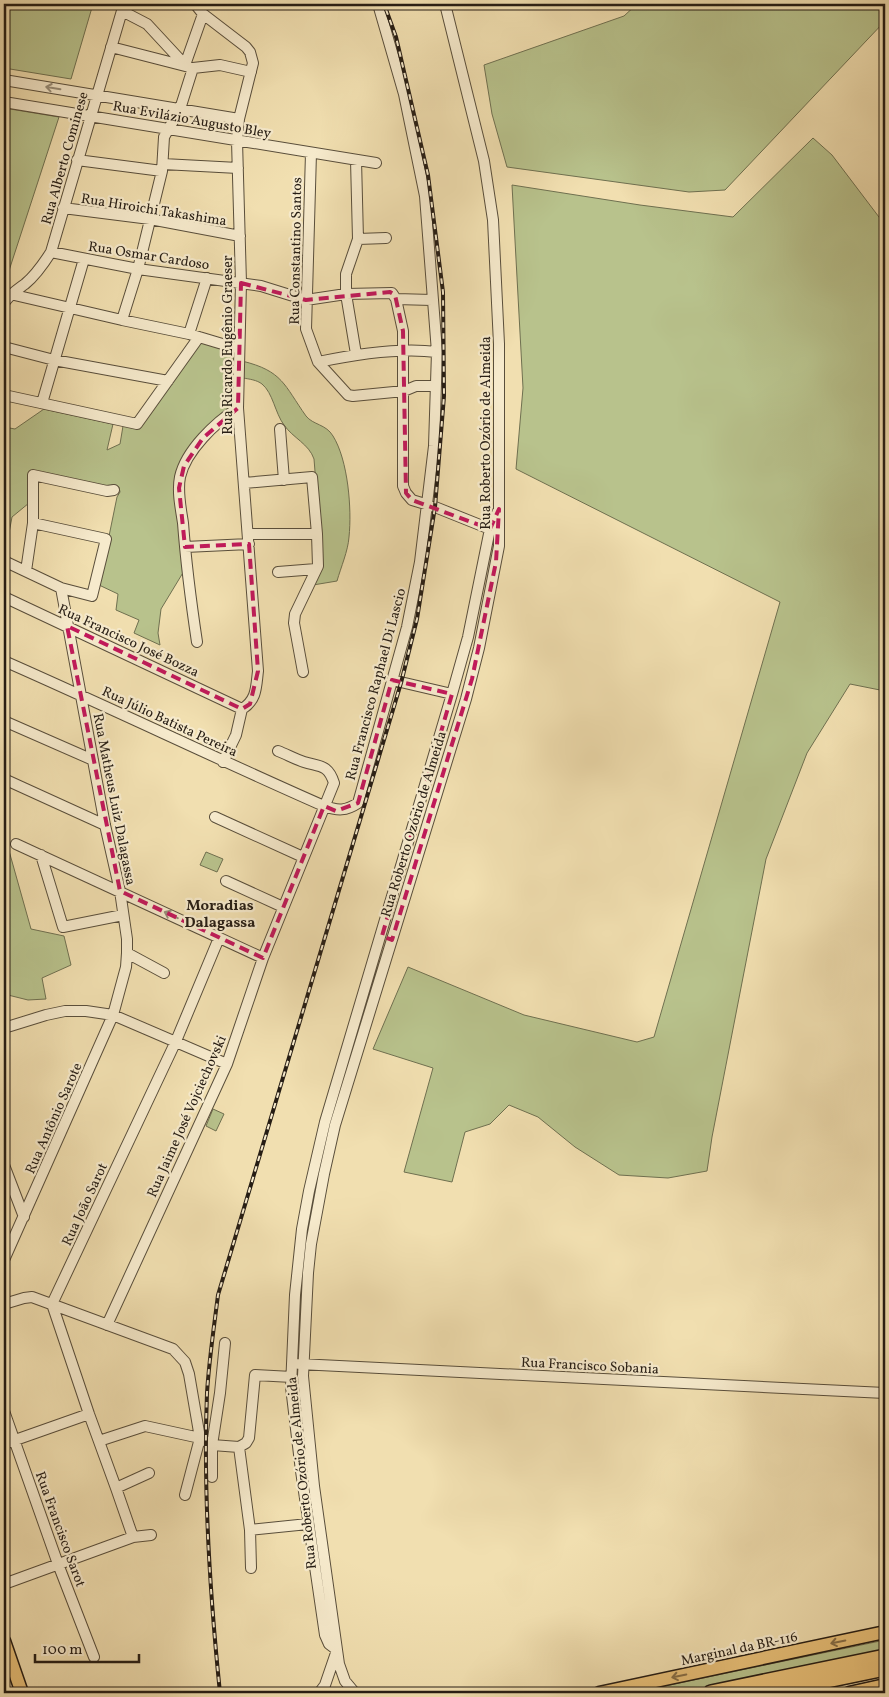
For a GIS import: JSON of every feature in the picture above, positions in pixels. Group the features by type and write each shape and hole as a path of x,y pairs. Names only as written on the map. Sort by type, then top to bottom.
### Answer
{"highway":[{"path":"711,1693 885,1657"},
{"path":"764,1693 885,1668"}],"main road":[{"name":"Marginal da BR-116","path":"599,1693 885,1632"},
{"path":"4,1642 22,1693"},
{"path":"849,1693 885,1685"}],"street":[{"name":"Rua Ricardo Eugênio Graeser","path":"195,4 203,14 250,52 253,62 239,119 237,141 241,283 238,408 258,671 256,691 250,704 242,709"},
{"name":"Rua Francisco Raphael Di Lascio","path":"324,806 342,810 348,809 358,802 407,627 420,562 434,446 437,352 425,196 404,94 378,4"},
{"name":"Rua Roberto Ozório de Almeida","path":"355,1693 345,1681 342,1673 320,1566 304,1386 309,1262 320,1192 324,1148 330,1124 386,938 466,699 476,663 498,554 499,344 491,200 484,161 445,4"},
{"path":"123,7 148,24 189,67"},
{"name":"Rua Alberto Cominese","path":"4,303 10,294 26,283 40,269 51,252 123,7"},
{"path":"122,320 138,268 162,168 164,137 180,109 203,14"},
{"path":"111,47 189,67 220,65 251,72"},
{"name":"Rua Evilázio Augusto Bley","path":"4,80 239,119"},
{"name":"Rua Evilázio Augusto Bley","path":"4,102 376,163"},
{"name":"Rua Constantino Santos","path":"311,153 306,329 318,362 348,395 404,391"},
{"path":"77,160 162,168 238,168"},
{"path":"356,160 358,239 346,274 346,294 356,354"},
{"name":"Rua Hiroichi Takashima","path":"63,208 150,219 240,236"},
{"path":"358,239 386,238"},
{"name":"Rua Osmar Cardoso","path":"51,252 84,260 274,289 306,300 346,294 393,295 432,300"},
{"path":"42,403 84,260"},
{"path":"4,395 137,424 168,381 194,335 207,278"},
{"path":"10,294 194,335 240,349"},
{"path":"393,295 403,331 403,486 412,500 428,504 490,529"},
{"path":"4,347 54,360 168,381"},
{"path":"318,362 356,354 418,350 437,352"},
{"path":"404,391 416,386 436,386"},
{"path":"196,642 185,547 180,476 192,453 214,425 238,408"},
{"path":"280,430 284,480"},
{"path":"26,572 33,522 33,475 107,491 114,490"},
{"path":"244,483 312,477 318,566 295,614 294,623 303,672"},
{"path":"386,938 468,637 490,529 499,509"},
{"path":"4,561 61,588 92,596 106,539 33,522"},
{"path":"185,547 248,539 317,534"},
{"path":"278,572 316,569"},
{"name":"Rua Matheus Luiz Dalagassa","path":"61,588 105,825 120,891 123,915 127,953 126,967 113,1015"},
{"name":"Rua Francisco José Bozza","path":"4,597 242,709"},
{"name":"Rua Júlio Batista Pereira","path":"4,661 80,694 223,762 324,806"},
{"path":"392,680 452,694"},
{"path":"223,762 236,736 242,709"},
{"path":"4,721 93,760"},
{"name":"Rua Jaime José Vojciechovski","path":"107,1325 227,1064 263,958 334,783 331,773 322,765 302,762 278,750"},
{"path":"4,779 105,825"},
{"path":"215,817 303,857"},
{"path":"16,844 263,958"},
{"path":"40,855 63,927 123,915"},
{"path":"226,882 283,907"},
{"name":"Rua João Sarot","path":"52,1304 176,1042 219,938"},
{"path":"127,953 164,973"},
{"path":"4,1028 65,1011 86,1011 113,1015 227,1064"},
{"name":"Rua Antônio Sarote","path":"4,1260 113,1015"},
{"path":"320,1566 308,1524 292,1395 292,1364 298,1261 309,1191 324,1148"},
{"path":"4,1165 24,1217"},
{"path":"309,1191 320,1192"},
{"path":"298,1261 309,1262"},
{"path":"4,1304 32,1297 173,1349 184,1362 189,1374 200,1438 185,1496"},
{"path":"52,1304 88,1414 133,1537"},
{"path":"294,1336 305,1336"},
{"path":"212,1477 212,1445 225,1344"},
{"name":"Rua Francisco Sobania","path":"292,1364 885,1393"},
{"path":"99,1441 145,1426 200,1438 212,1445 239,1447 246,1443 249,1438 255,1375 292,1377"},
{"name":"Rua Francisco Sarot","path":"4,1411 9,1442 94,1657"},
{"path":"9,1442 88,1414"},
{"path":"239,1447 250,1530 250,1568"},
{"path":"301,1471 312,1470"},
{"path":"116,1488 149,1473"},
{"path":"250,1530 308,1524"},
{"path":"4,1584 133,1537 151,1535"},
{"name":"Rua Roberto Ozório de Almeida","path":"319,1693 328,1679 336,1650"}],"highlighted area":[{"path":"241,283 306,300 390,292 395,295 403,331 406,493 412,500 490,529 499,509 496,562 472,679 392,940 382,936 452,694 392,680 358,803 336,811 324,806 263,958 120,891 67,626 242,709 250,704 258,671 249,544 185,547 179,488 184,466 203,438 238,408"}],"green space":[{"path":"4,4 93,4 71,79 4,68"},
{"path":"637,4 885,4 885,21 725,190 689,192 507,167 492,114 484,65 624,16"},
{"path":"4,108 59,117 4,286"},
{"path":"813,138 832,155 882,221 885,222 885,691 850,684 807,753 766,859 707,1171 668,1178 619,1175 575,1147 538,1117 509,1105 490,1124 465,1132 452,1182 404,1172 433,1068 373,1049 408,967 524,1015 637,1042 654,1037 780,602 516,469 523,388 512,185 733,217"},
{"path":"201,342 234,353 233,406 179,469 184,571 161,609 158,633 160,645 134,633 139,620 116,610 118,594 99,585 117,497 120,492 119,487 112,485 107,488 31,472 29,503 12,517 9,533 4,532 4,427 15,429 44,409 113,424 107,450 120,444 123,426 137,427"},
{"path":"242,361 266,369 281,381 306,416 330,432 338,446 348,485 350,526 347,548 337,581 313,585 321,546 314,459 312,454 284,425 266,388 258,382 243,378"},
{"path":"4,833 31,929 64,936 71,965 42,978 46,999 28,1000 8,995 4,985"},
{"path":"206,852 223,859 217,872 200,865"},
{"path":"213,1109 224,1114 216,1131 206,1126"},
{"path":"885,1640 885,1650 693,1691 631,1693"}],"railway":[{"path":"220,1693 210,1581 206,1468 207,1393 218,1295 401,683 417,619 435,507 444,396 443,292 428,175 396,37 384,4"}],"district":[{"name":"Moradias Dalagassa","path":"220,914"}]}
